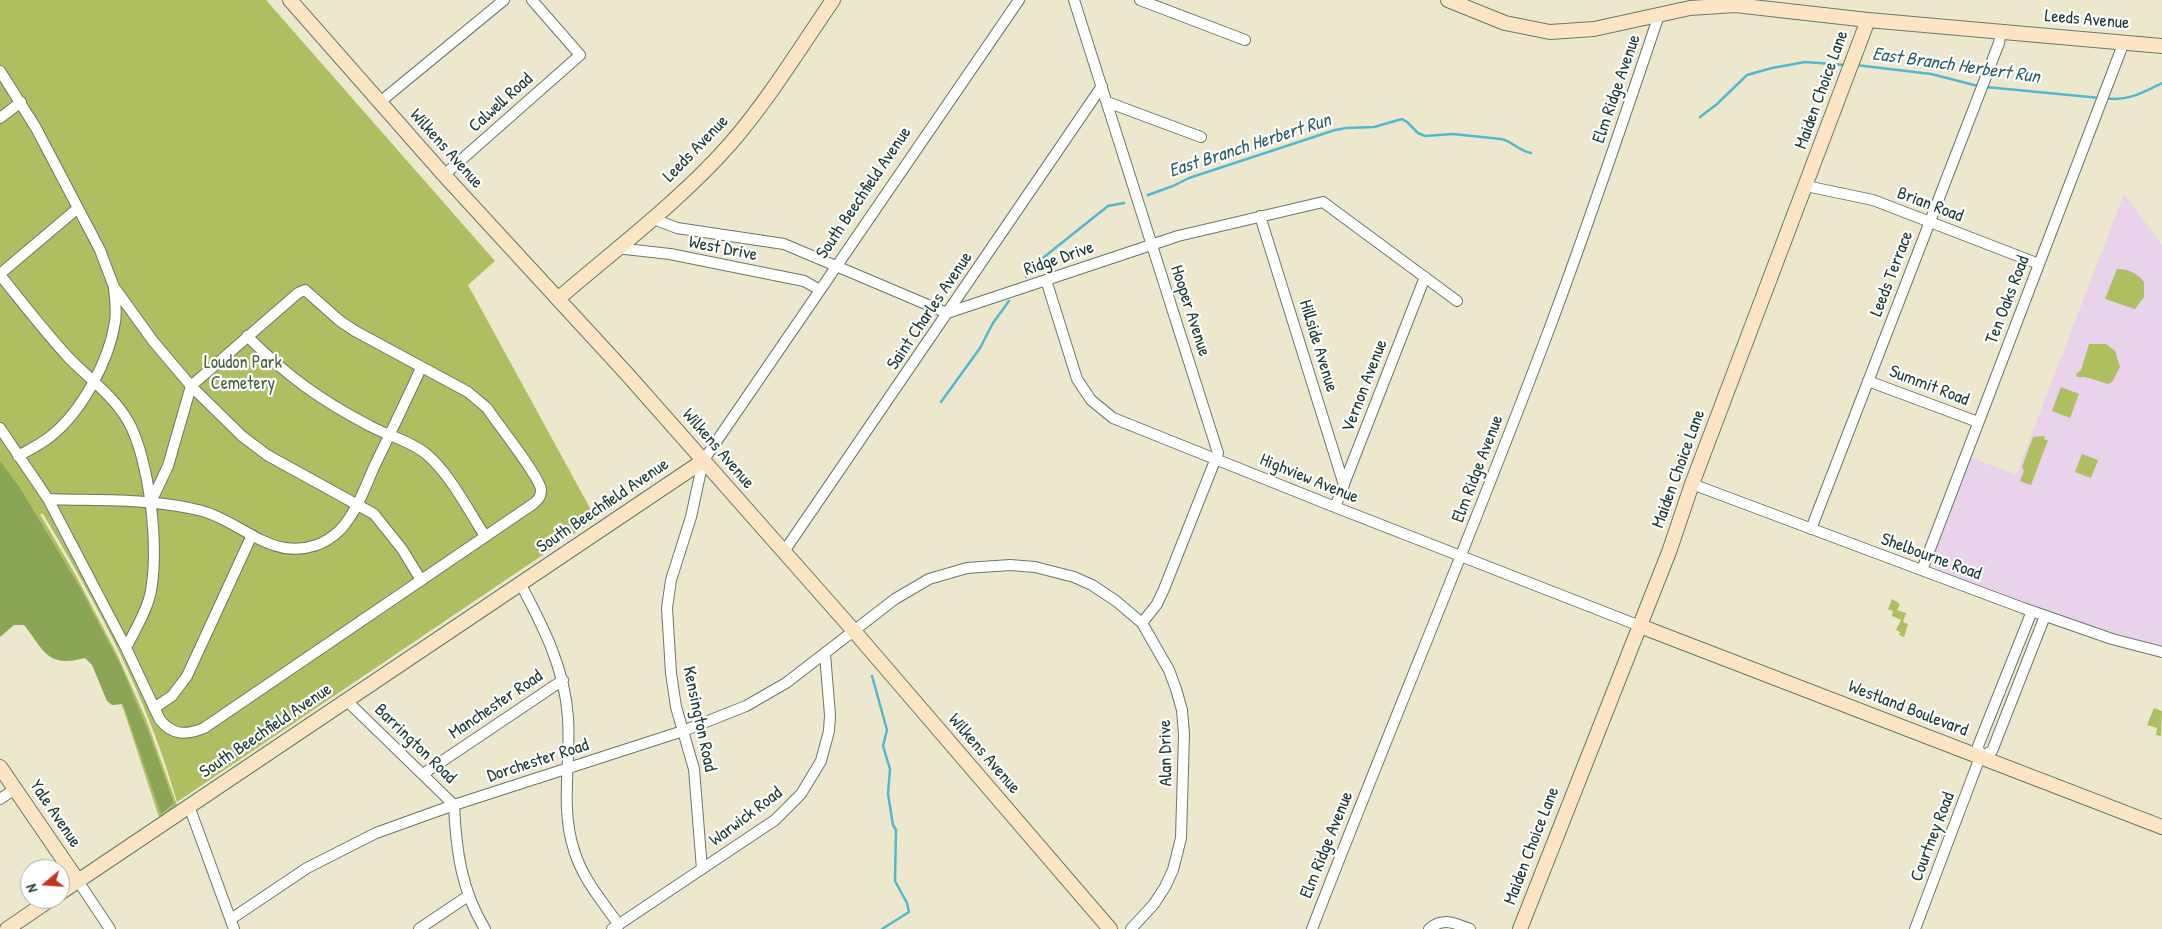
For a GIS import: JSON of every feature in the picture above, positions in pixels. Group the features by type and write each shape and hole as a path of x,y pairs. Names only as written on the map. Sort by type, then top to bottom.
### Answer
{"street":[{"name":"Wilkens Avenue","path":"290,0 444,175 559,298 854,631 1110,929"},
{"path":"380,102 504,0"},
{"name":"Calwell Road","path":"444,175 580,55 532,0"},
{"name":"Leeds Avenue","path":"559,298 706,169 735,138 833,0"},
{"name":"South Beechfield Avenue","path":"70,886 703,461 1019,0"},
{"name":"Hooper Avenue","path":"1074,0 1218,453 1216,459"},
{"path":"1140,0 1245,40"},
{"name":"Leeds Avenue","path":"1448,0 1505,23 1550,32 1594,29 1704,6 1735,5 1868,20 2162,46"},
{"name":"Elm Ridge Avenue","path":"1312,929 1461,556 1579,249 1659,15"},
{"name":"Maiden Choice Lane","path":"1520,929 1669,552 1692,484 1868,20"},
{"name":"Leeds Terrace","path":"1812,529 1999,43 2001,31"},
{"name":"Ten Oaks Road","path":"1922,570 2124,42"},
{"path":"0,72 21,102 100,250 114,287 116,305 114,328 107,353 94,382 64,424 38,445 18,456"},
{"name":"Saint Charles Avenue","path":"783,553 1102,86"},
{"path":"0,118 21,102"},
{"path":"1107,102 1201,137"},
{"name":"Brian Road","path":"1806,186 1873,200 2039,264"},
{"name":"Ridge Drive","path":"947,313 1178,236 1324,202 1457,300"},
{"path":"78,208 0,274 46,332 107,394 128,421 138,448 150,504 155,558 153,582 148,601 126,648"},
{"name":"Hillside Avenue","path":"1260,216 1344,485"},
{"path":"652,218 677,228 784,244 947,313"},
{"name":"West Drive","path":"616,248 670,254 804,281 820,290"},
{"name":"Vernon Avenue","path":"1335,508 1425,277"},
{"name":"Highview Avenue","path":"1046,280 1075,374 1091,400 1113,418 1335,508 1640,626"},
{"path":"114,287 153,341 191,386 242,436 267,454 380,519 402,549 421,580"},
{"path":"0,428 48,499 165,727 178,734 186,734 204,728 539,499 541,492 540,485 479,399 355,332 306,290 301,290 191,386 168,466 150,504"},
{"path":"247,336 296,382 323,400 389,436 415,446 426,454 447,479 485,536"},
{"path":"48,499 150,504 188,508 220,517 252,535 282,547 307,548 320,544 336,534 348,520 357,505 421,368"},
{"name":"Summit Road","path":"1868,381 1978,422"},
{"path":"1142,623 1157,604 1164,589 1216,459"},
{"name":"Kensington Road","path":"702,868 694,769 683,731 671,673 667,608 671,580 691,517 703,461"},
{"name":"Shelbourne Road","path":"1692,484 2045,616 2112,639 2162,652"},
{"path":"154,708 172,696 187,676 252,535"},
{"name":"Alan Drive","path":"854,631 895,598 929,579 967,568 1010,565 1035,567 1058,572 1092,585 1142,623 1169,670 1182,710 1184,734 1182,828 1178,853 1166,887 1154,904 1130,929"},
{"path":"520,583 545,630 562,680 568,718 567,814 574,851 580,868 615,927"},
{"name":"Courtney Road","path":"1915,929 1980,757 1978,746 2032,611"},
{"name":"Courtney Road","path":"1980,757 1992,751 2045,616"},
{"name":"Westland Boulevard","path":"1640,626 2156,825"},
{"name":"Dorchester Road","path":"230,919 306,868 343,848 400,823 723,717 786,683 854,631"},
{"name":"Warwick Road","path":"615,927 775,820 802,794 821,761 829,731 830,715 824,654"},
{"name":"Manchester Road","path":"423,774 562,680"},
{"name":"Barrington Road","path":"346,700 454,804 456,842 462,876 468,896 484,929"},
{"name":"Yale Avenue","path":"0,768 78,881"},
{"path":"0,799 15,789"},
{"path":"189,806 234,929"},
{"path":"78,881 110,929"},
{"path":"419,929 468,896"},
{"path":"7,929 37,909"},
{"path":"1429,929 1434,924 1446,921 1470,929"}],"shaded area":[{"path":"2124,194 2162,245 2162,648 2074,620 1938,571 1932,561 1970,457 2016,475"}],"green space":[{"name":"Loudon Park Cemetery","path":"0,0 266,0 495,261 468,285 596,519 177,802 154,733 118,649 74,567 43,514 40,514 75,574 117,654 146,719 177,805 159,817 124,711 107,668 0,513"},
{"path":"2117,269 2132,272 2144,282 2144,297 2135,309 2105,299"},
{"path":"2089,344 2106,344 2115,351 2120,367 2112,382 2108,384 2085,377 2077,377 2076,374 2081,370"},
{"path":"2061,387 2079,394 2070,418 2052,411"},
{"path":"2044,436 2045,440 2048,440 2031,485 2020,481 2024,471 2022,467 2033,437"},
{"path":"2082,454 2098,460 2091,478 2075,472"},
{"path":"0,461 20,488 79,586 121,666 148,731 174,803 161,814 123,704 112,705 107,701 92,665 85,658 72,661 54,659 42,650 24,625 14,625 0,637"},
{"path":"1892,599 1900,604 1897,610 1906,613 1903,622 1908,624 1904,637 1899,635 1900,632 1896,630 1901,620 1892,616 1893,611 1888,609"},
{"path":"2154,708 2162,711 2161,736 2156,735 2157,728 2147,725"}],"waterway":[{"name":"East Branch Herbert Run","path":"1700,117 1717,104 1747,75 1805,62 1846,65"},
{"name":"East Branch Herbert Run","path":"1856,65 1931,74 1978,86"},
{"name":"East Branch Herbert Run","path":"2106,98 2121,99 2142,93 2162,83"},
{"name":"East Branch Herbert Run","path":"1986,87 2100,98"},
{"name":"East Branch Herbert Run","path":"1148,195 1189,178 1335,130 1374,127 1402,119 1418,133 1425,136 1453,134 1501,139 1531,153"},
{"name":"East Branch Herbert Run","path":"1026,277 1034,265 1108,206 1124,203"},
{"name":"East Branch Herbert Run","path":"941,402 980,348 993,323 1009,301"},
{"name":"East Branch Herbert Run","path":"872,676 887,730 883,746 890,769 888,794 893,825 896,830 895,881 907,903 909,912 882,929"}]}
